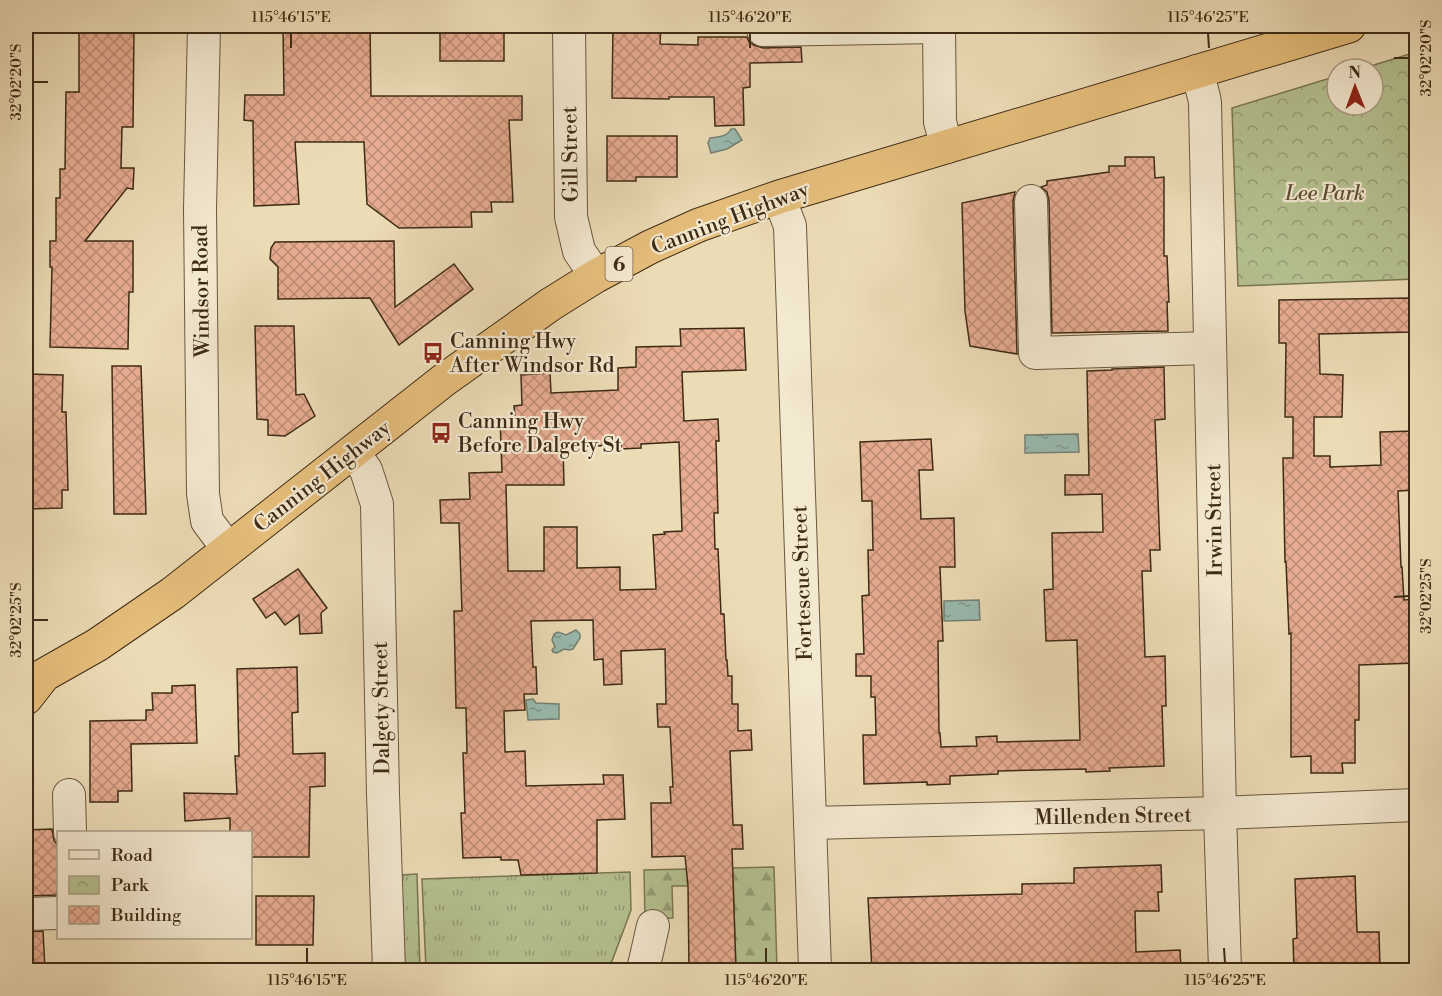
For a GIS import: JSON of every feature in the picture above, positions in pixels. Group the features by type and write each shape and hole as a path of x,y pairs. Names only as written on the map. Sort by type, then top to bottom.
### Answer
{"highway":[{"name":"Canning Highway","path":"32,683 98,645 173,593 444,380 551,304 596,276 650,247 699,225 779,197 1197,71 1315,30 1349,26"}],"street":[{"name":"Windsor Road","path":"204,26 200,209 203,494 207,521 228,549"},
{"name":"Gill Street","path":"569,26 571,217 579,251 596,276"},
{"path":"763,26 763,30 939,26 940,122 947,147"},
{"name":"Irwin Street","path":"1197,71 1205,104 1224,970"},
{"name":"Fortescue Street","path":"779,197 790,226 815,970"},
{"path":"1031,201 1035,353 1210,348"},
{"name":"Dalgety Street","path":"353,452 366,470 377,504 389,970"},
{"path":"69,795 70,831"},
{"name":"Millenden Street","path":"810,823 1220,813 1416,805"},
{"path":"26,914 57,913"},
{"path":"643,970 653,926"}],"green space":[{"name":"Lee Park","path":"1416,52 1416,279 1238,286 1232,108 1325,80 1325,117 1385,117 1385,62"},
{"path":"774,867 777,970 736,970 733,878 687,880 688,886 672,886 673,918 645,919 644,870"},
{"path":"630,872 631,910 612,961 604,970 426,970 422,879"},
{"path":"417,874 420,970 402,970 401,875"}],"water":[{"path":"731,129 735,129 742,140 727,149 711,153 708,143 710,138 725,135"},
{"path":"1078,434 1079,452 1025,453 1025,435"},
{"path":"979,600 980,620 944,621 944,601"},
{"path":"576,630 580,638 573,649 553,652 554,634 558,632 566,635"},
{"path":"533,699 536,703 559,704 559,719 528,720 526,700"}],"building":[{"path":"79,26 134,26 133,127 122,127 121,168 134,168 133,189 127,188 85,241 133,241 133,292 129,292 128,349 50,347 52,267 50,267 50,241 56,241 56,198 60,198 60,169 65,169 66,92 79,92"},
{"path":"283,26 370,27 371,96 522,96 522,120 509,120 513,202 491,202 492,212 471,212 472,227 399,228 367,204 364,142 295,142 299,204 254,206 253,121 244,120 245,95 284,95"},
{"path":"440,26 504,26 504,61 440,61"},
{"path":"613,26 661,26 660,44 698,45 698,37 747,37 749,42 763,48 801,47 802,62 750,63 750,87 743,88 744,125 715,126 714,97 612,98"},
{"path":"607,136 677,136 677,177 636,177 636,181 607,181"},
{"path":"1125,157 1154,157 1155,178 1164,177 1164,256 1167,256 1168,331 1052,333 1049,201 1047,192 1041,187 1047,185 1047,181 1109,172 1109,166 1125,166"},
{"path":"1015,192 1013,201 1017,354 970,346 965,311 962,203"},
{"path":"394,241 395,307 454,264 473,289 399,345 370,298 278,299 278,267 270,259 271,248 275,242"},
{"path":"1412,298 1413,332 1319,334 1320,374 1343,375 1342,417 1314,417 1314,456 1330,456 1330,467 1381,465 1380,432 1416,431 1416,490 1398,491 1404,600 1416,599 1416,663 1359,665 1359,720 1355,720 1355,763 1342,763 1343,773 1311,773 1311,756 1291,757 1291,633 1289,634 1285,562 1283,458 1293,458 1293,417 1285,417 1286,343 1279,343 1279,300"},
{"path":"255,326 294,326 296,395 304,394 315,416 285,436 268,435 268,420 257,419"},
{"path":"744,328 746,370 682,372 684,421 718,419 719,441 716,441 718,513 714,513 721,614 724,614 728,676 732,676 732,704 738,704 738,731 751,730 752,750 730,751 733,825 742,825 743,849 732,849 736,970 689,970 688,886 685,856 652,857 651,803 671,803 670,787 673,787 670,727 658,727 657,704 666,704 665,649 621,651 622,684 604,685 603,659 594,660 593,620 531,621 537,694 524,694 525,710 504,711 505,752 525,751 526,786 604,784 603,775 623,775 625,819 597,820 597,873 521,875 518,860 501,860 501,857 463,858 461,813 465,813 463,753 467,753 466,708 456,708 454,611 462,611 459,523 441,523 440,500 470,499 469,473 502,472 500,418 515,417 514,406 522,405 521,375 550,373 551,393 618,390 618,368 636,367 636,347 681,346 680,329","holes":["679,442 682,531 653,535 656,589 620,590 620,567 577,568 577,527 544,527 544,571 508,571 506,485 564,485 563,447 621,445 621,449 641,448 641,444"]},
{"path":"112,366 141,366 146,514 114,514"},
{"path":"1164,367 1165,419 1155,420 1160,550 1150,550 1151,571 1142,571 1145,657 1165,656 1166,706 1162,706 1164,766 1109,768 1110,771 1086,772 1086,769 998,771 998,774 950,776 950,784 927,785 927,782 864,784 863,735 876,735 875,697 871,697 871,676 856,676 856,654 864,654 862,596 869,595 868,550 873,550 872,501 862,501 860,442 931,439 933,470 919,470 921,519 954,518 955,567 940,567 943,641 938,641 941,747 977,746 976,737 997,736 997,742 1080,740 1077,640 1046,641 1044,590 1053,589 1052,533 1103,532 1102,494 1065,495 1065,475 1089,475 1087,371"},
{"path":"26,374 63,375 62,412 66,412 68,490 62,490 62,508 26,509"},
{"path":"298,569 327,608 321,613 322,633 300,634 299,615 285,625 275,612 266,618 253,599"},
{"path":"297,667 298,712 292,713 293,754 325,753 325,786 310,787 309,857 252,857 252,831 230,831 230,818 185,821 184,793 237,794 235,756 239,756 237,669"},
{"path":"195,685 197,743 131,744 132,791 118,791 118,802 90,802 90,721 146,720 146,710 153,710 152,693 172,693 172,686"},
{"path":"52,829 54,841 57,844 56,895 26,896 26,830"},
{"path":"1161,865 1162,892 1158,892 1159,911 1135,911 1136,952 1180,950 1181,970 872,970 868,898 1022,894 1022,884 1074,883 1074,868"},
{"path":"1355,876 1357,932 1379,932 1380,970 1294,970 1293,939 1297,938 1295,879"},
{"path":"256,896 314,896 313,945 256,945"},
{"path":"43,931 45,970 26,970 26,932"}],"place":[{"name":"Canning Hwy After Windsor Rd","path":"433,353"},
{"name":"Canning Hwy Before Dalgety St","path":"441,433"}]}
